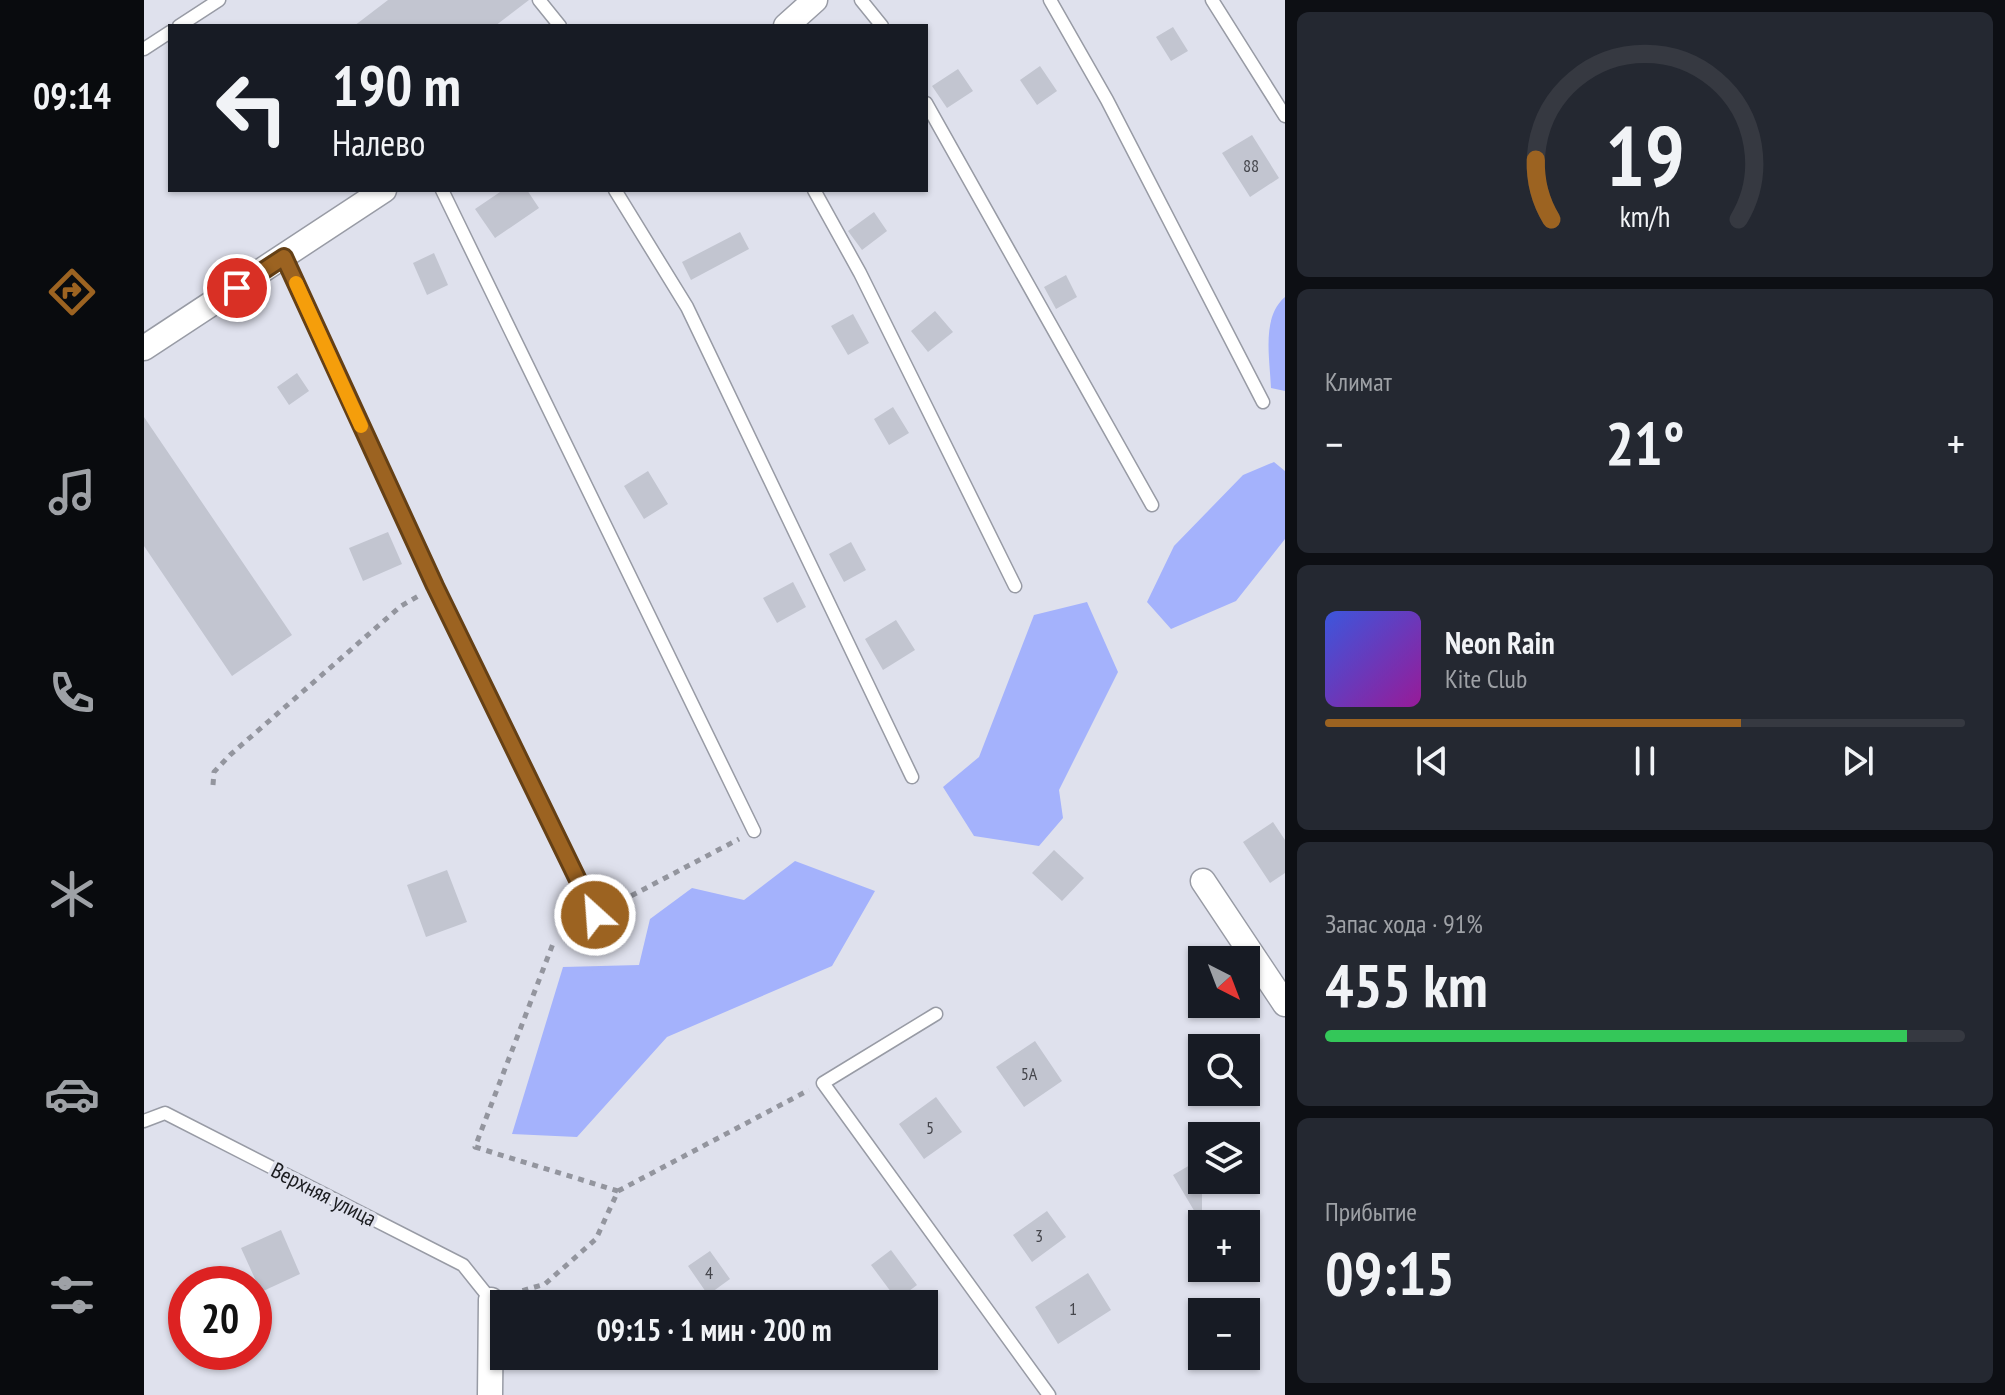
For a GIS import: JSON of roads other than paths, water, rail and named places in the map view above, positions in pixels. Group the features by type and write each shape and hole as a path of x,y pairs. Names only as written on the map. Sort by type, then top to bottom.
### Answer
{"street":[{"path":"788,24 815,0"},
{"path":"144,348 381,192"},
{"path":"1203,881 1285,1004"},
{"path":"490,1370 490,1395"}],"lane":[{"path":"182,24 219,0"},
{"path":"539,0 558,24"},
{"path":"861,0 880,24"},
{"path":"1050,0 1107,100 1263,402"},
{"path":"1212,0 1285,116"},
{"path":"144,49 168,33"},
{"path":"928,107 1152,505"},
{"path":"443,192 754,831"},
{"path":"616,192 687,307 912,777"},
{"path":"815,192 860,273 1015,586"},
{"path":"284,257 435,586 595,915"},
{"path":"936,1014 823,1083 1049,1395"},
{"name":"Верхняя улица","path":"144,1121 165,1113 463,1265 490,1299"}],"water":[{"path":"1285,297 1285,391 1271,388 1269,339 1277,305"},
{"path":"1274,462 1285,471 1285,539 1236,601 1171,629 1147,602 1174,546 1243,475"},
{"path":"1087,602 1118,672 1059,790 1063,818 1039,846 974,836 943,787 979,757 1034,615"},
{"path":"795,861 875,891 832,966 667,1037 577,1137 512,1134 563,967 639,965 650,919 692,888 744,900"}]}
